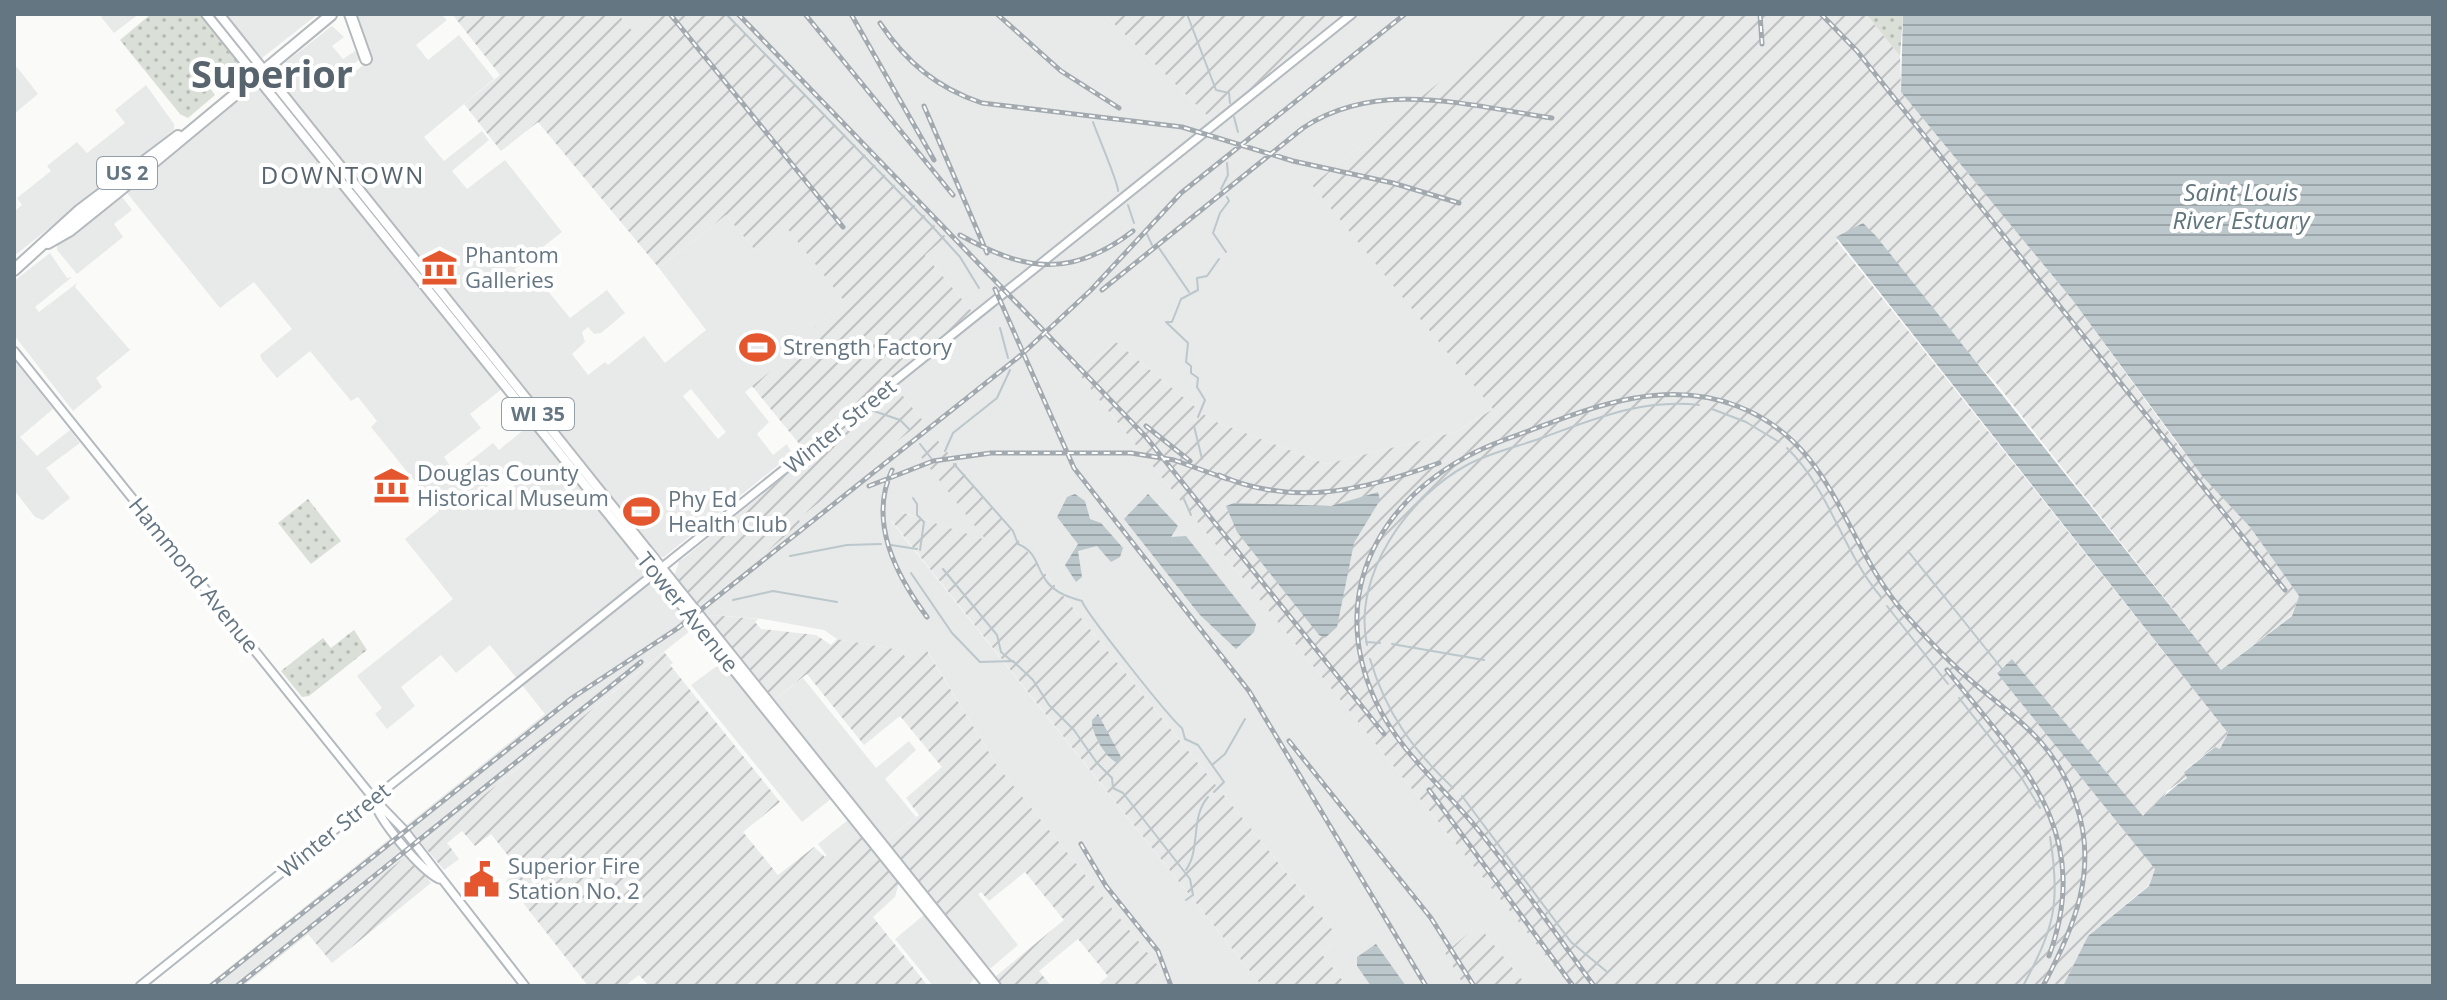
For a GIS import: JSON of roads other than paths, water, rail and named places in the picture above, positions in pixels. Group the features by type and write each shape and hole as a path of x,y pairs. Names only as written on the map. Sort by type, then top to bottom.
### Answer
{"highway":[{"name":"US 2","path":"14,270 48,243 80,210 159,146 187,131 331,14 338,14"},
{"path":"350,14 366,59"}],"main road":[{"name":"Tower Avenue","path":"206,14 334,159 988,986"},
{"name":"Tower Avenue","path":"219,14 309,141 996,986"},
{"path":"309,141 329,160 334,159"}],"street":[{"name":"Winter Street","path":"140,986 1352,14"},
{"name":"Hammond Avenue","path":"14,351 374,799 379,814 417,860 440,880 525,986"}],"water":[{"name":"Saint Louis River Estuary","path":"1903,14 2433,14 2433,986 2063,986 2088,936 2149,886 2155,869 1997,673 2012,659 2143,816 2187,778 2184,772 2215,747 2220,749 2228,733 1836,237 1863,223 1876,236 2221,670 2292,616 2299,596 2250,527 2203,477 2071,298 1901,92"},
{"path":"1378,492 1380,500 1354,543 1337,627 1325,638 1319,635 1237,532 1226,506 1234,503 1331,506"},
{"path":"1075,494 1085,501 1090,519 1101,523 1123,548 1120,557 1111,562 1097,546 1078,551 1082,577 1076,582 1065,565 1078,544 1057,517 1067,497"},
{"path":"1148,494 1178,526 1171,537 1186,536 1256,624 1254,632 1236,649 1199,614 1124,519"},
{"path":"1098,714 1121,757 1118,763 1104,751 1097,738 1092,720"},
{"path":"1376,944 1406,986 1371,986 1357,966 1357,957"}],"waterway":[{"path":"726,14 931,225 960,257 979,288"},
{"path":"1187,14 1216,90 1229,93 1230,103"},
{"path":"1234,117 1238,132"},
{"path":"1093,122 1118,191"},
{"path":"1221,189 1228,175 1227,163"},
{"path":"1226,252 1213,233 1220,213 1229,201 1227,197"},
{"path":"1128,205 1134,223"},
{"path":"1146,232 1152,245"},
{"path":"1159,248 1189,292"},
{"path":"1198,417 1205,400 1197,387 1198,378 1191,373 1191,366 1186,362 1188,343 1166,322 1172,322 1181,299 1198,290 1197,278 1207,276 1219,259"},
{"path":"1000,328 1008,358"},
{"path":"945,451 953,433 997,398 1010,370"},
{"path":"1367,645 1365,618 1368,592 1376,566 1405,518 1445,479 1486,456 1603,416 1640,407 1699,405"},
{"path":"868,409 900,420 910,430"},
{"path":"1712,409 1746,422 1779,442"},
{"path":"1194,426 1202,459"},
{"path":"920,444 931,458"},
{"path":"1787,448 1814,483 1856,560 1881,597"},
{"path":"954,464 1013,531 1018,544 1033,556 1048,583 1060,593 1082,601 1128,664 1182,728 1185,739 1198,745 1212,765"},
{"path":"1183,497 1191,515"},
{"path":"913,498 917,504 917,515 924,522 920,550"},
{"path":"790,556 847,545 881,544"},
{"path":"891,545 917,549"},
{"path":"1908,551 2002,669"},
{"path":"943,569 997,635 1001,652 1013,662"},
{"path":"911,573 952,633 980,662 1013,661 1033,680 1049,705 1074,730 1097,763 1112,778 1113,788 1123,793 1190,879 1193,895 1186,900"},
{"path":"733,600 773,591 837,602"},
{"path":"1887,606 1948,684"},
{"path":"1366,642 1380,643"},
{"path":"1392,644 1484,660"},
{"path":"1370,659 1384,697 1402,730 1453,788"},
{"path":"1959,698 2021,777 2040,808"},
{"path":"1214,792 1224,782 1212,765 1225,754 1245,719"},
{"path":"1462,796 1571,942 1606,971"},
{"path":"1186,870 1191,862 1199,814 1208,797"},
{"path":"2023,986 2042,948 2052,915 2055,880 2050,837"}],"railway":[{"path":"670,14 843,227"},
{"path":"738,14 1146,437 1384,734"},
{"path":"805,14 953,195"},
{"path":"851,14 934,160"},
{"path":"997,14 1061,71 1119,108"},
{"path":"211,986 572,698 678,628 1021,355 1091,290 1181,193 1405,14"},
{"path":"1760,14 1762,44"},
{"path":"1821,14 1857,51 2285,590"},
{"path":"880,23 901,50 924,72 951,90 982,103 1182,127 1293,161 1393,183 1459,203"},
{"path":"1102,290 1303,128 1332,113 1362,104 1425,100 1552,118"},
{"path":"924,106 987,253"},
{"path":"960,235 1006,256 1048,264 1089,257 1133,231"},
{"path":"995,289 1074,468 1249,691 1426,986"},
{"path":"1594,986 1491,845 1408,752 1385,720 1361,659 1357,617 1363,578 1377,542 1399,510 1429,482 1464,458 1561,419 1619,401 1677,394 1707,397 1737,406 1770,423 1796,444 1817,470 1884,586 1905,614 1957,669 2022,723 2058,766 2068,783 2082,828 2084,875 2073,920 2043,986"},
{"path":"1146,426 1190,461"},
{"path":"869,486 933,461 991,453 1131,453 1174,460 1227,479"},
{"path":"1219,475 1275,491 1329,492 1384,481 1439,463"},
{"path":"892,470 885,490 884,528 896,566 927,617"},
{"path":"237,986 641,662"},
{"path":"1947,670 2023,768 2043,800 2056,834 2063,871 2061,911 2049,956"},
{"path":"1289,741 1431,918 1474,986"},
{"path":"1429,790 1573,986"},
{"path":"1081,844 1106,886 1158,951 1171,986"}],"place":[{"name":"Phantom Galleries","path":"439,268"},
{"name":"Strength Factory","path":"757,347"},
{"name":"Douglas County Historical Museum","path":"391,486"},
{"name":"Phy Ed Health Club","path":"642,512"},
{"name":"Superior Fire Station No. 2","path":"482,879"}],"district":[{"name":"Superior","path":"272,75"},
{"name":"DOWNTOWN","path":"343,176"}]}
